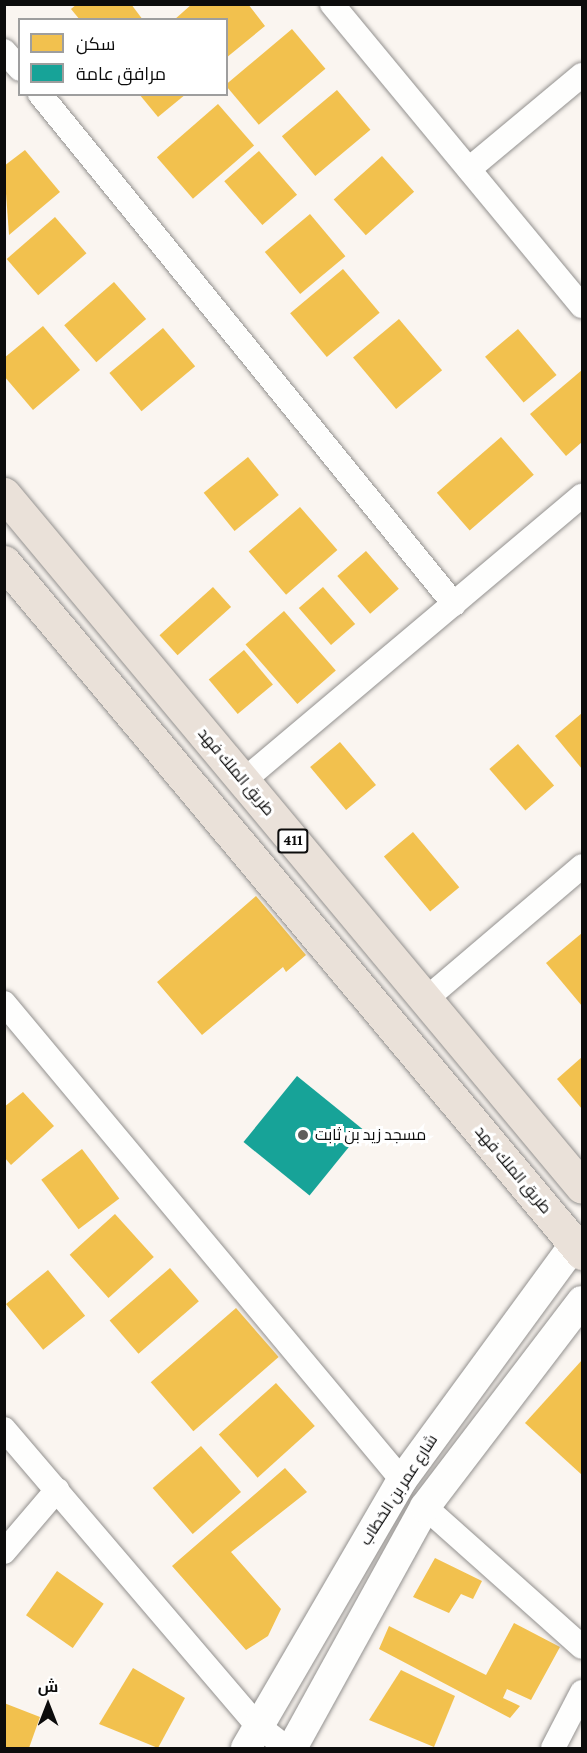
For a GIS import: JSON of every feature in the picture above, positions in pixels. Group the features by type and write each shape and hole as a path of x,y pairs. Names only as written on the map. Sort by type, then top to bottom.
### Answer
{"main road":[{"name":"طريق الملك فهد","path":"4,495 582,1187"},
{"name":"طريق الملك فهد","path":"4,562 579,1249"}],"street":[{"path":"332,4 582,306"},
{"path":"4,51 18,67"},
{"path":"469,169 582,75"},
{"path":"42,96 454,604"},
{"path":"243,781 582,496"},
{"path":"426,999 582,866"},
{"path":"4,1003 402,1480"},
{"name":"شارع عمر بن الخطاب","path":"251,1736 402,1480 579,1249"},
{"name":"شارع عمر بن الخطاب","path":"290,1749 425,1508 582,1300"},
{"path":"4,1429 57,1490 251,1736 290,1749"},
{"path":"4,1552 57,1490"},
{"path":"425,1508 582,1647"},
{"path":"553,1749 582,1692"}],"building: سكن":[{"path":"77,4 131,4 142,18 78,18 71,9"},
{"path":"192,4 248,4 265,26 228,56 228,18 176,18"},
{"path":"292,29 325,69 259,125 228,88 228,83"},
{"path":"337,90 370,130 315,176 282,136"},
{"path":"141,96 184,96 158,117"},
{"path":"218,104 254,146 193,199 157,157"},
{"path":"25,150 60,192 9,235 4,166"},
{"path":"259,151 297,195 262,225 224,181"},
{"path":"382,156 414,192 366,235 334,199"},
{"path":"310,214 345,256 300,294 265,252"},
{"path":"55,217 86,253 38,295 7,259"},
{"path":"343,269 380,313 327,357 290,313"},
{"path":"114,282 146,319 96,362 64,325"},
{"path":"399,319 442,370 396,409 353,358"},
{"path":"43,326 80,370 33,410 4,376 4,358"},
{"path":"163,328 195,366 142,411 109,373"},
{"path":"518,329 557,375 524,403 485,357"},
{"path":"582,370 582,442 566,456 530,414"},
{"path":"501,437 534,475 470,531 437,493"},
{"path":"248,457 279,495 235,531 204,493"},
{"path":"300,507 337,550 286,595 249,552"},
{"path":"366,551 399,589 370,614 337,576"},
{"path":"213,587 231,607 178,655 159,635"},
{"path":"323,587 355,624 331,645 299,608"},
{"path":"284,611 336,671 297,704 246,644"},
{"path":"244,650 273,684 238,714 209,680"},
{"path":"582,713 582,769 555,736"},
{"path":"340,742 376,785 346,810 310,767"},
{"path":"518,744 554,786 525,810 489,769"},
{"path":"413,832 459,887 430,912 384,856"},
{"path":"256,896 306,955 286,972 283,967 202,1035 157,982"},
{"path":"582,933 582,1006 546,963"},
{"path":"582,1057 582,1109 557,1079"},
{"path":"23,1092 54,1126 11,1165 4,1157 4,1107"},
{"path":"82,1149 119,1199 79,1229 41,1180"},
{"path":"115,1214 154,1257 108,1298 70,1255"},
{"path":"170,1268 199,1301 138,1354 110,1320"},
{"path":"48,1270 85,1316 43,1350 6,1304"},
{"path":"236,1308 279,1357 193,1431 151,1382"},
{"path":"582,1360 582,1475 525,1423"},
{"path":"276,1383 315,1426 258,1478 219,1435"},
{"path":"201,1446 241,1492 193,1534 153,1488"},
{"path":"285,1468 307,1492 231,1552 281,1609 268,1636 246,1650 172,1566"},
{"path":"435,1558 482,1581 473,1599 461,1594 449,1613 413,1597"},
{"path":"57,1571 104,1604 73,1648 26,1615"},
{"path":"514,1623 560,1647 531,1700 507,1689 503,1698 520,1706 510,1718 379,1649 389,1626 486,1675"},
{"path":"133,1668 185,1698 158,1748 99,1724"},
{"path":"401,1670 455,1696 434,1747 369,1720"},
{"path":"4,1703 40,1717 29,1748 4,1748"}],"building: مرافق عامة":[{"name":"مسجد زيد بن ثابت","path":"297,1076 363,1129 310,1196 244,1142"}],"place":[{"name":"مسجد زيد بن ثابت","path":"303,1135"}]}
